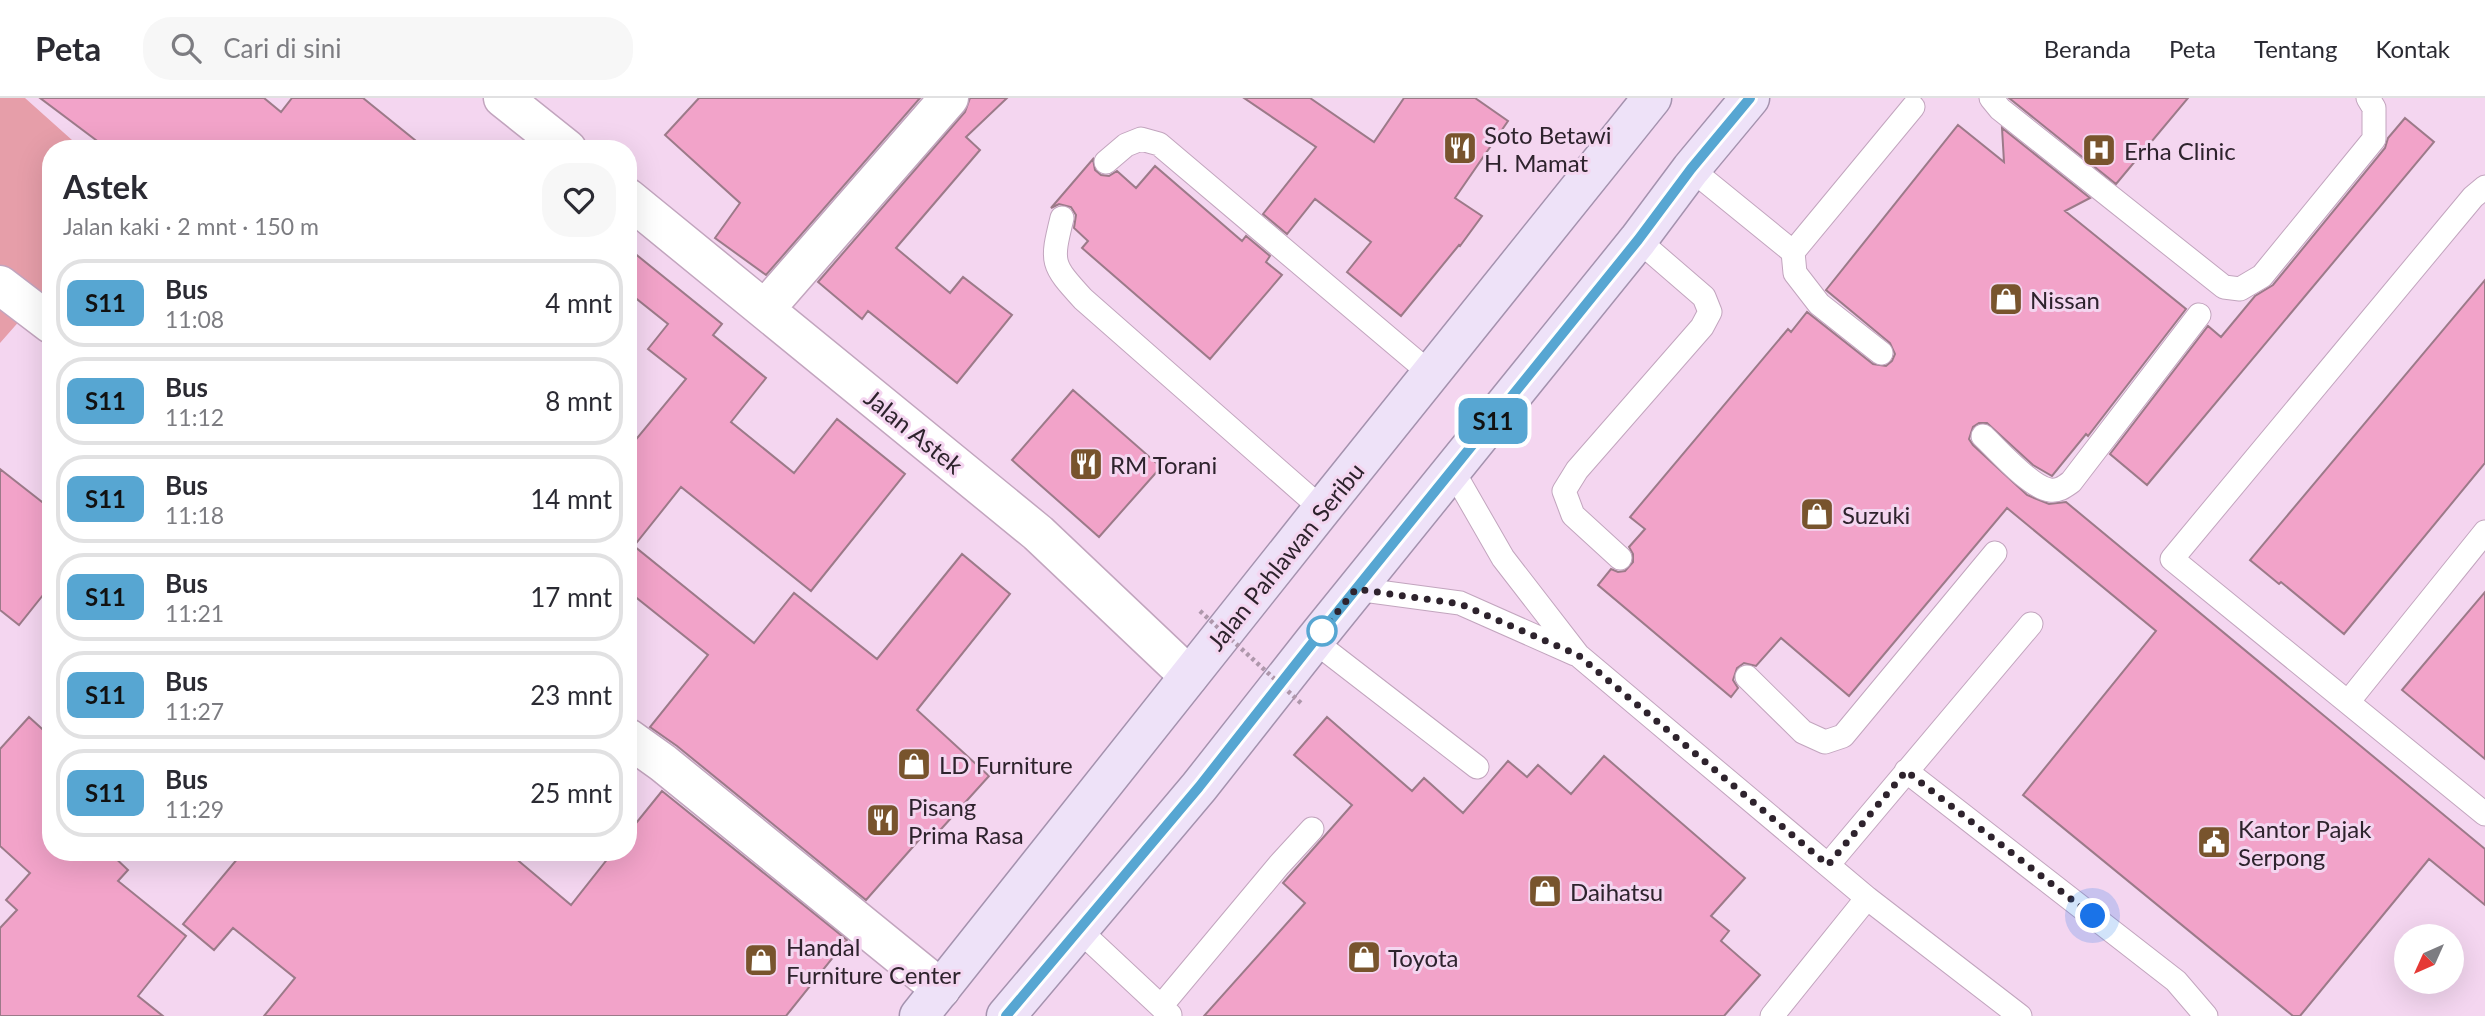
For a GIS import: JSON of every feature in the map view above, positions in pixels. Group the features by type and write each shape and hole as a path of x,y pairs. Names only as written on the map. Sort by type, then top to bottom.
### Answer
{"main road":[{"name":"Jalan Pahlawan Seribu","path":"930,1002 1652,98"},
{"path":"1006,1016 1199,787 1750,98"}],"street":[{"path":"503,98 556,140"},
{"path":"765,309 948,98"},
{"name":"Jalan Astek","path":"637,205 1038,533 1189,677"},
{"path":"0,285 42,317"},
{"path":"637,744 663,763 930,1002"}],"lane":[{"path":"1991,98 2000,109 2224,286 2240,289 2262,275 2374,139 2374,108 2368,98"},
{"path":"1793,252 1913,107"},
{"path":"1106,162 1126,145 1141,139 1159,144 1431,374"},
{"path":"1691,169 1793,252 1795,273 1819,304 1881,354"},
{"path":"2481,197 2172,559 2485,814"},
{"path":"1062,218 1053,255 1063,278 1083,299 1322,509"},
{"path":"1620,558 1573,515 1564,491 1577,470 1702,327 1710,312 1704,297 1638,240"},
{"path":"1983,436 2034,483 2051,490 2061,489 2071,482 2199,315"},
{"path":"1453,471 1503,558 1578,655 1867,898 2020,1016"},
{"path":"2348,702 2485,532"},
{"path":"1747,677 1803,732 1825,742 1843,736 1995,553"},
{"path":"1356,589 1460,604 1578,655"},
{"path":"1819,858 1906,771 2031,624"},
{"path":"1314,641 1477,767"},
{"path":"1906,771 2176,981 2206,1016"},
{"path":"1078,929 1167,1011 1279,865 1312,829"},
{"path":"1772,1016 1867,898"}],"path":[{"path":"1200,611 1302,704"}],"shaded area":[{"path":"0,98 25,98 72,140 42,140 42,295 0,343"}],"building":[{"path":"40,98 264,98 281,112 292,98 363,98 415,140 96,140"},
{"path":"699,98 920,98 766,275 715,238 740,203 665,135"},
{"path":"970,98 1007,98 966,137 980,150 896,248 950,293 963,277 1012,315 957,383 868,311 862,319 818,282 965,112"},
{"path":"1244,98 1310,98 1374,142 1404,98 1475,98 1508,121 1455,198 1482,216 1401,316 1347,272 1371,242 1315,199 1287,234 1263,214 1316,147"},
{"name":"Erha Clinic","path":"2009,98 2188,98 2116,184"},
{"path":"2405,118 2434,142 2147,485 2110,454 2208,326 2221,337 2255,296 2273,285 2385,148 2388,138"},
{"path":"1958,125 2004,162 2002,128 2090,198 2065,211 2186,309 2088,436 2086,434 2052,476 2033,465 1987,423 1979,423 1973,427 1969,439 1973,445 2027,495 2049,504 2066,502 2485,849 2485,905 2429,859 2300,1016 2293,1016 2023,795 2156,631 2007,508 1849,696 1781,638 1756,666 1744,663 1737,668 1733,680 1738,688 1731,697 1598,585 1611,569 1625,571 1633,562 1629,547 1645,529 1630,517 1788,329 1791,332 1807,312 1873,364 1886,366 1892,361 1895,354 1890,343 1826,290"},
{"path":"1093,159 1095,170 1101,175 1109,176 1117,171 1136,188 1155,166 1242,241 1246,236 1270,256 1266,262 1282,275 1210,359 1082,248 1088,241 1074,228 1076,215 1071,207 1059,204 1051,208"},
{"path":"637,255 722,324 713,335 766,378 731,422 794,473 837,419 905,474 811,591 681,487 637,542 637,438 686,379 648,349 668,324 637,299"},
{"path":"2485,280 2485,463 2344,634 2250,560"},
{"name":"RM Torani","path":"1073,390 1161,467 1099,537 1012,460"},
{"path":"0,469 42,502 42,596 19,625 0,610"},
{"path":"637,548 754,643 794,593 877,659 962,554 1010,594 917,710 989,776 933,838 926,832 866,900 650,727 708,655 637,598"},
{"path":"2485,592 2485,759 2402,690"},
{"path":"29,717 42,729 42,861 118,861 128,870 118,881 186,936 138,996 163,1016 0,1016 0,928 17,910 6,900 30,873 0,846 0,749"},
{"path":"1327,717 1412,791 1424,778 1463,813 1508,761 1527,777 1538,765 1571,794 1604,756 1745,878 1711,916 1729,931 1721,941 1760,975 1724,1016 1204,1016 1305,903 1283,883 1352,805 1294,755"},
{"path":"662,791 847,940 786,1016 264,1016 295,978 233,928 214,950 183,924 236,861 519,861 571,905 606,861 637,861 637,822"}],"bus line":[{"name":"S11","path":"1006,1016 1199,787 1750,98"}],"place":[{"name":"Soto Betawi H. Mamat","path":"1460,148"},
{"name":"Erha Clinic","path":"2099,150"},
{"name":"Nissan","path":"2006,299"},
{"name":"RM Torani","path":"1086,464"},
{"name":"Suzuki","path":"1817,514"},
{"name":"LD Furniture","path":"914,764"},
{"name":"Pisang Prima Rasa","path":"883,820"},
{"name":"Kantor Pajak Serpong","path":"2214,842"},
{"name":"Daihatsu","path":"1545,891"},
{"name":"Toyota","path":"1364,957"},
{"name":"Handal Furniture Center","path":"761,960"}],"route":[{"path":"1322,631 1356,589 1460,604 1578,655 1828,865 1906,771 2093,916"}]}
